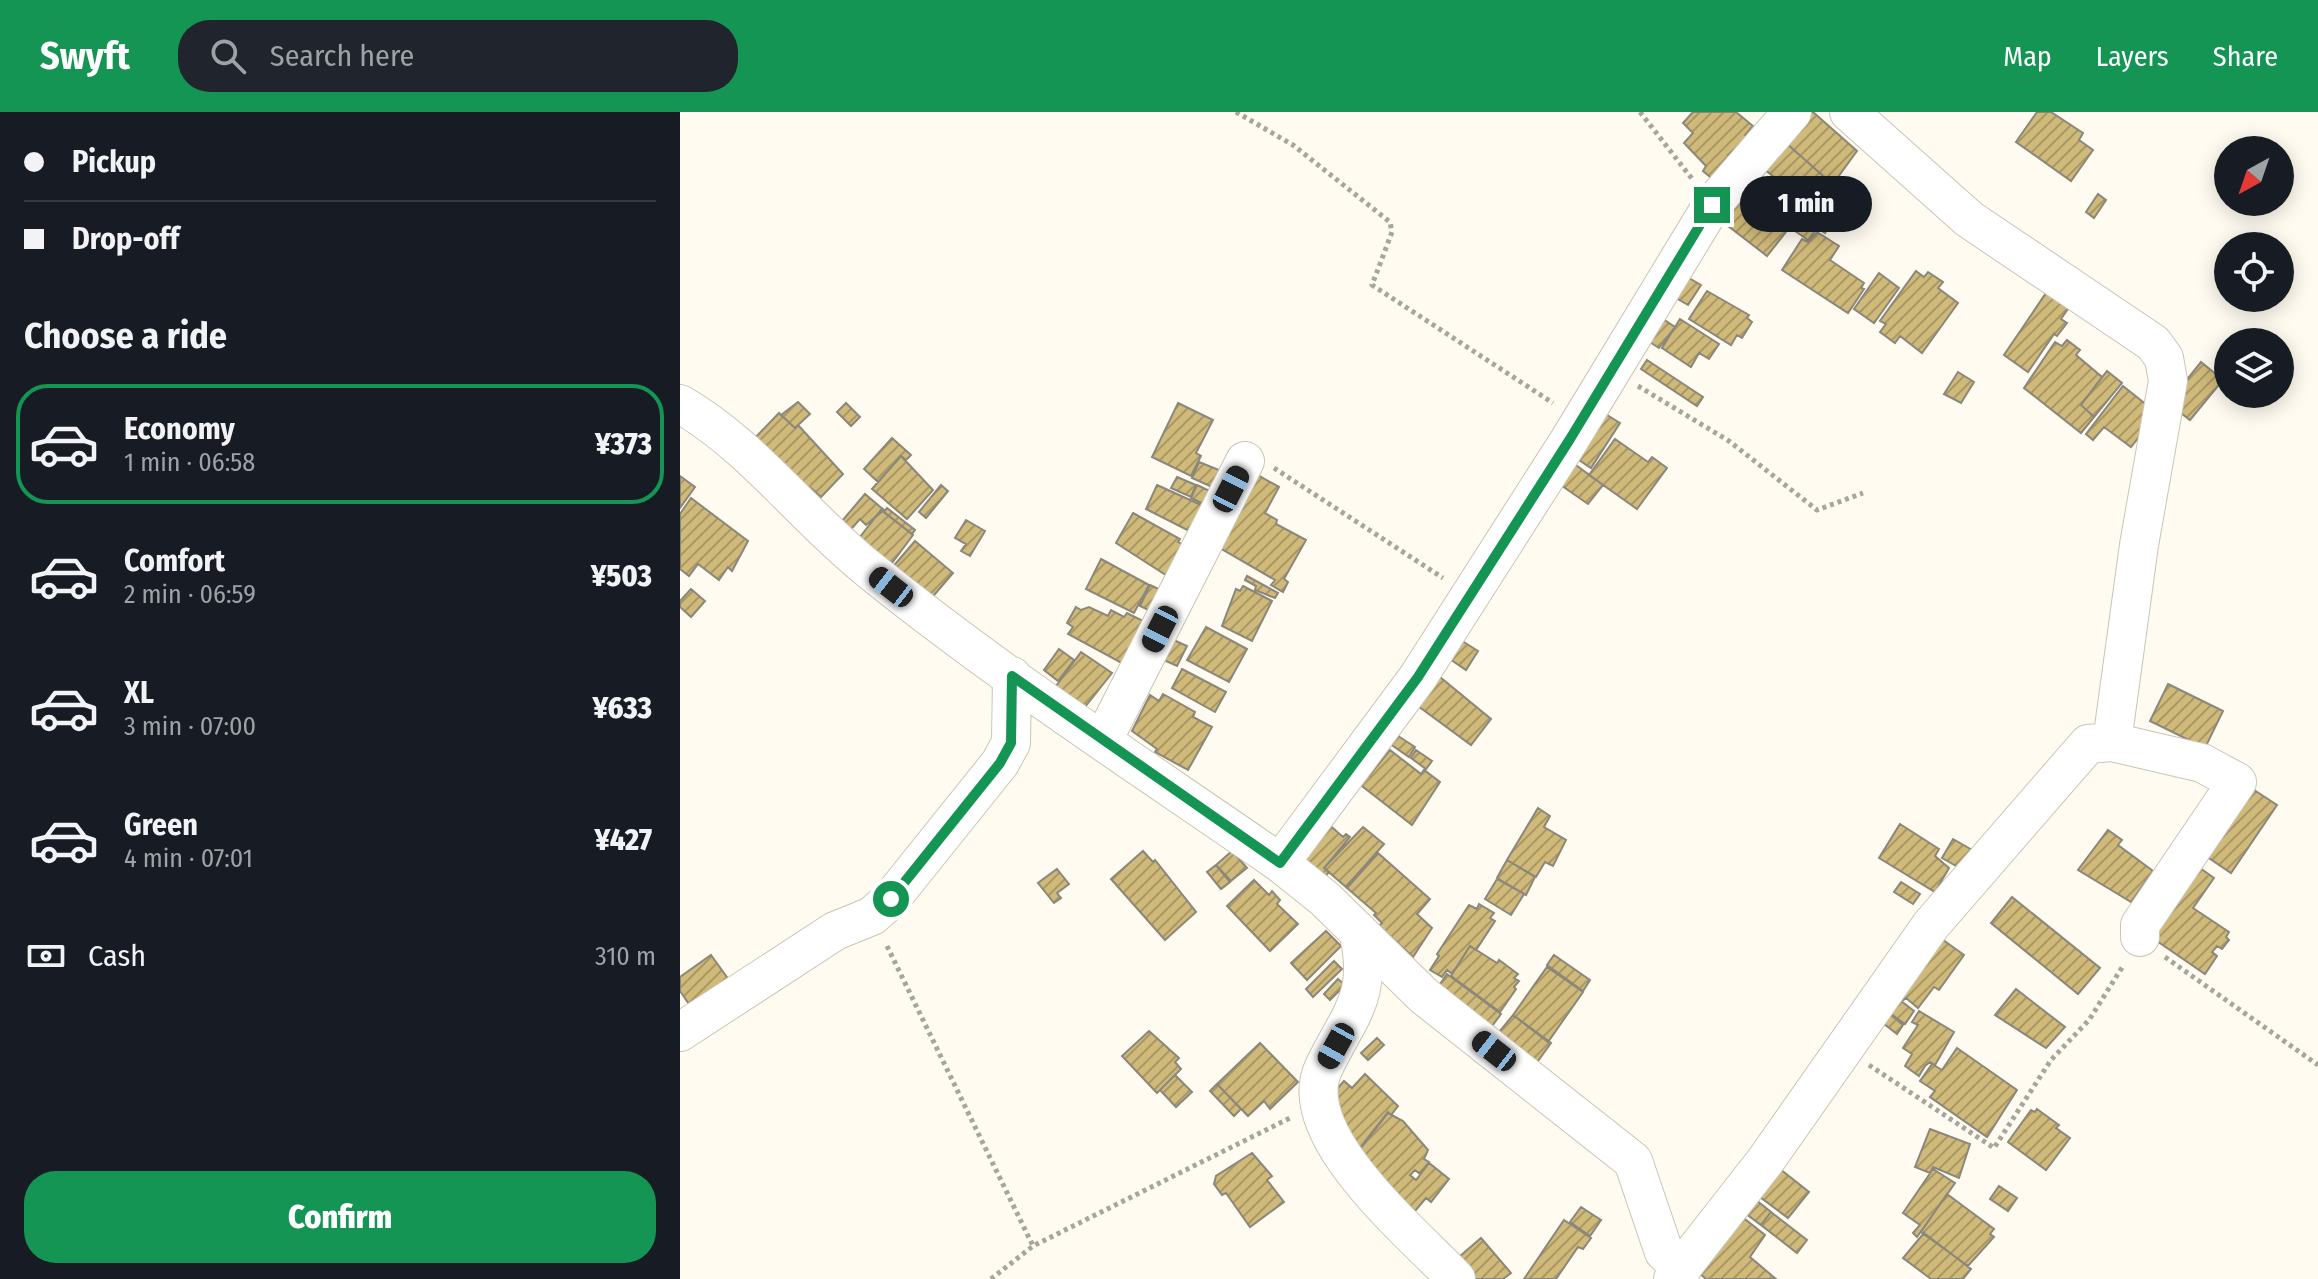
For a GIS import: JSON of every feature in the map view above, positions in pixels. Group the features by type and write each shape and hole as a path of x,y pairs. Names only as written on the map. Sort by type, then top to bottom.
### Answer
{"street":[{"path":"1280,863 1418,677 1581,421 1712,205 1792,112"},
{"path":"1849,112 1969,219 2139,332 2164,358 2166,393 2139,545 2112,742"},
{"path":"680,404 760,468 867,568 1012,676 1280,863 1358,931 1424,996 1633,1161 1664,1252 1677,1274 1766,1160 1931,925 2088,744 2112,742 2202,763 2237,782 2140,925 2140,937"},
{"path":"1103,740 1258,463"},
{"path":"680,1032 835,931 872,916 918,868 1000,763 1011,743 1012,676"},
{"path":"1358,931 1365,971 1361,998 1321,1071 1318,1105 1328,1134 1343,1158 1456,1279"}],"path":[{"path":"1236,112 1293,145 1390,222 1392,232 1372,285 1581,421"},
{"path":"1640,112 1712,205"},
{"path":"1612,370 1729,441 1779,477 1817,510 1863,493"},
{"path":"1258,463 1470,596"},
{"path":"872,916 1033,1246"},
{"path":"1845,1049 1994,1148 2051,1060 2089,1020 2140,937 2318,1065"},
{"path":"991,1279 1033,1246 1318,1105"}],"building":[{"path":"1693,112 1736,112 1753,126 1745,135 1748,137 1728,155 1732,158 1715,181 1703,171 1706,166 1684,143 1693,133 1683,123"},
{"path":"1801,112 1813,112 1857,151 1835,181 1830,182 1786,143"},
{"path":"2037,112 2051,112 2083,133 2079,140 2093,150 2071,181 2016,142"},
{"path":"1786,143 1830,182 1808,204 1764,169"},
{"path":"1776,178 1808,204 1767,256 1723,222 1740,201 1750,210"},
{"path":"1835,188 1847,198 1825,233 1817,228 1808,240 1795,231 1819,200 1823,203"},
{"path":"2098,194 2106,200 2094,218 2086,212"},
{"path":"1817,232 1839,246 1830,260 1864,283 1861,288 1864,289 1848,313 1782,270 1802,239 1808,242"},
{"path":"1916,271 1924,277 1928,272 1943,282 1938,288 1958,303 1922,353 1900,336 1895,343 1880,332 1886,324 1880,321"},
{"path":"1879,273 1899,288 1874,323 1854,309"},
{"path":"1682,274 1701,285 1688,305 1669,294"},
{"path":"2048,290 2070,306 2061,319 2067,323 2057,336 2054,334 2028,372 2004,355"},
{"path":"1707,291 1749,315 1747,318 1752,322 1742,338 1737,335 1731,345 1689,319"},
{"path":"1654,313 1675,327 1659,348 1639,335"},
{"path":"1680,319 1719,344 1709,359 1699,353 1691,367 1662,348"},
{"path":"2067,340 2080,350 2076,355 2102,377 2081,405 2094,417 2081,433 2024,388 2055,342 2062,346"},
{"path":"1647,360 1703,397 1697,406 1641,369"},
{"path":"2201,362 2214,373 2214,391 2190,420 2168,403"},
{"path":"2107,371 2122,383 2094,417 2081,405"},
{"path":"1958,372 1974,382 1961,403 1944,394"},
{"path":"2123,386 2153,410 2152,420 2131,447 2104,427 2093,440 2086,434"},
{"path":"798,402 810,414 795,428 781,415"},
{"path":"846,403 860,417 851,426 837,412"},
{"path":"1178,403 1213,420 1196,453 1201,456 1191,476 1152,457"},
{"path":"1599,410 1620,423 1591,468 1570,454"},
{"path":"779,413 795,428 798,425 843,474 821,497 811,488 805,493 752,441"},
{"path":"892,438 911,455 906,460 901,456 878,482 864,469"},
{"path":"1615,439 1648,462 1652,457 1667,468 1637,509 1589,475"},
{"path":"901,456 933,490 907,519 872,489"},
{"path":"1569,460 1603,485 1588,504 1555,481"},
{"path":"1199,462 1219,470 1212,487 1192,478"},
{"path":"1256,474 1279,487 1265,513 1277,520 1276,524 1306,540 1284,579 1288,582 1283,592 1271,585 1275,580 1220,548"},
{"path":"680,476 695,487 680,508"},
{"path":"1177,477 1196,485 1191,497 1171,488"},
{"path":"941,485 948,491 926,518 919,512"},
{"path":"1157,485 1210,509 1197,535 1146,509"},
{"path":"1197,485 1218,495 1212,508 1191,498"},
{"path":"865,494 884,510 866,525 860,519 845,536 836,528"},
{"path":"691,498 748,541 732,571 728,567 719,580 698,564 689,576 680,569 680,514"},
{"path":"887,508 915,530 912,534 884,512"},
{"path":"881,510 913,535 886,571 853,546"},
{"path":"1133,513 1180,539 1178,542 1185,546 1169,577 1116,543"},
{"path":"966,520 985,531 970,556 961,551 966,544 955,538"},
{"path":"915,541 953,573 929,601 891,569"},
{"path":"1101,559 1149,585 1134,613 1086,589"},
{"path":"1247,576 1278,593 1275,598 1255,590 1256,586 1245,580"},
{"path":"1150,585 1167,593 1157,614 1140,606"},
{"path":"1243,586 1272,601 1252,641 1222,626 1236,589 1240,591"},
{"path":"691,589 705,601 691,617 680,607 680,601"},
{"path":"1076,607 1081,610 1089,607 1108,616 1111,610 1124,617 1127,613 1149,624 1127,666 1068,634 1073,627 1067,623"},
{"path":"1206,627 1247,649 1229,682 1187,660"},
{"path":"1167,637 1187,646 1177,666 1157,657"},
{"path":"1459,639 1478,651 1466,670 1447,657"},
{"path":"1059,649 1074,660 1058,681 1044,670"},
{"path":"1081,652 1112,673 1085,707 1056,686"},
{"path":"1182,669 1226,692 1215,712 1172,688"},
{"path":"1440,677 1491,719 1471,745 1418,706"},
{"path":"2168,684 2223,711 2205,748 2150,721"},
{"path":"1163,694 1195,712 1193,717 1212,727 1188,770 1155,752 1157,749 1132,731 1150,695 1159,701"},
{"path":"1392,732 1415,747 1409,757 1386,741"},
{"path":"1390,750 1421,774 1424,770 1440,782 1412,825 1353,779 1360,770 1369,776"},
{"path":"1416,750 1432,761 1426,769 1411,758"},
{"path":"2248,786 2277,805 2231,873 2200,852"},
{"path":"1538,808 1550,816 1544,827 1566,840 1553,866 1545,862 1536,877 1507,860"},
{"path":"1326,822 1343,837 1346,834 1350,837 1324,868 1329,872 1323,879 1297,856"},
{"path":"1900,824 1939,849 1935,856 1949,868 1935,892 1879,858"},
{"path":"1363,827 1384,844 1346,887 1324,868"},
{"path":"2108,830 2122,840 2118,845 2153,871 2131,902 2078,870"},
{"path":"1953,839 1974,851 1963,870 1942,858"},
{"path":"1143,851 1153,862 1155,860 1196,912 1165,940 1111,879"},
{"path":"1232,851 1247,868 1231,881 1216,865"},
{"path":"1378,853 1430,899 1417,914 1432,928 1413,957 1379,926 1382,923 1374,915 1376,913 1347,888"},
{"path":"1507,860 1535,877 1526,895 1497,878"},
{"path":"2193,863 2214,878 2193,908 2229,932 2226,937 2229,940 2222,949 2217,946 2212,952 2217,956 2205,974 2151,937"},
{"path":"1216,865 1230,882 1221,889 1207,872"},
{"path":"1057,869 1069,884 1057,893 1061,898 1054,903 1038,883"},
{"path":"1497,879 1524,894 1511,915 1485,899"},
{"path":"1254,880 1269,895 1272,891 1280,900 1277,904 1298,924 1270,951 1227,906"},
{"path":"1901,882 1920,894 1913,904 1894,892"},
{"path":"2012,897 2100,968 2078,994 1991,923"},
{"path":"1479,904 1494,913 1490,918 1495,921 1476,950 1470,946 1452,974 1447,970 1442,977 1430,970 1469,905 1477,909"},
{"path":"1326,931 1341,946 1307,980 1291,963"},
{"path":"1939,937 1964,955 1939,990 1934,987 1918,1008 1906,998 1902,1001 1896,997"},
{"path":"1470,946 1497,963 1499,960 1518,974 1514,978 1519,981 1514,987 1516,989 1500,1012 1451,976"},
{"path":"711,955 729,980 691,1007 680,991 680,977"},
{"path":"1554,955 1590,980 1583,991 1547,965"},
{"path":"1334,961 1342,969 1313,997 1306,989"},
{"path":"1547,967 1583,992 1548,1042 1513,1015"},
{"path":"1447,974 1501,1014 1489,1030 1436,990"},
{"path":"1338,979 1345,985 1330,1000 1324,994"},
{"path":"2016,989 2065,1027 2046,1048 1995,1015"},
{"path":"1896,997 1914,1011 1905,1024 1887,1011"},
{"path":"1886,1011 1903,1025 1897,1034 1879,1020"},
{"path":"1919,1011 1954,1032 1935,1065 1930,1062 1919,1076 1905,1066 1912,1054 1903,1048 1918,1025 1912,1022"},
{"path":"1513,1015 1551,1043 1535,1065 1495,1037"},
{"path":"1149,1031 1179,1058 1175,1062 1181,1069 1157,1093 1122,1056"},
{"path":"1377,1038 1384,1045 1368,1060 1361,1053"},
{"path":"1260,1043 1298,1082 1270,1109 1264,1101 1248,1116 1217,1084"},
{"path":"1957,1048 2017,1090 1987,1137 1930,1097 1935,1091 1920,1081 1932,1064 1942,1070"},
{"path":"1365,1074 1398,1106 1391,1115 1388,1112 1358,1150 1330,1097 1344,1081 1352,1088"},
{"path":"1175,1075 1192,1092 1176,1107 1160,1090"},
{"path":"1217,1084 1241,1109 1234,1116 1210,1091"},
{"path":"2037,1109 2059,1125 2056,1128 2070,1138 2046,1170 2008,1142 2031,1110 2035,1112"},
{"path":"1388,1113 1403,1121 1428,1150 1424,1159 1429,1162 1420,1174 1415,1170 1410,1175 1416,1180 1429,1163 1449,1179 1431,1202 1426,1198 1415,1211 1354,1157"},
{"path":"1930,1129 1970,1144 1959,1178 1933,1167 1930,1173 1915,1167"},
{"path":"1252,1153 1272,1176 1267,1180 1284,1202 1250,1227 1226,1193 1222,1195 1214,1184 1216,1176"},
{"path":"1780,1169 1809,1192 1788,1218 1760,1197"},
{"path":"1933,1169 1955,1183 1917,1237 1913,1233 1920,1225 1903,1213"},
{"path":"1999,1186 2017,1198 2008,1211 1990,1199"},
{"path":"1947,1194 1994,1229 1990,1234 1994,1237 1968,1266 1921,1232"},
{"path":"1756,1200 1771,1212 1761,1225 1745,1213"},
{"path":"1581,1207 1601,1220 1590,1236 1570,1222"},
{"path":"1771,1212 1807,1240 1797,1253 1761,1225"},
{"path":"1741,1216 1765,1235 1750,1257 1776,1279 1706,1279 1698,1272"},
{"path":"1564,1220 1591,1238 1583,1249 1578,1247 1556,1279 1524,1279"},
{"path":"1924,1233 1971,1269 1963,1279 1931,1279 1903,1258"},
{"path":"1481,1238 1511,1273 1503,1279 1466,1279 1452,1263"}],"route":[{"path":"891,899 1000,763 1011,743 1012,676 1280,863 1418,677 1570,439 1712,205"}]}
